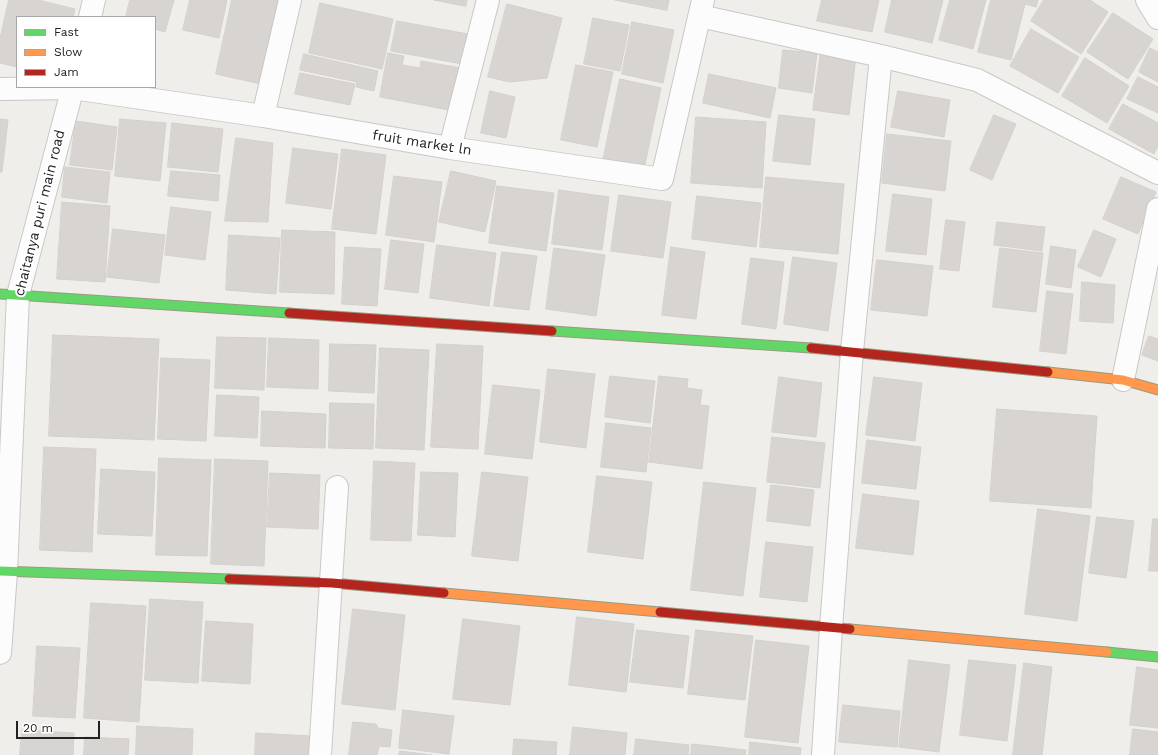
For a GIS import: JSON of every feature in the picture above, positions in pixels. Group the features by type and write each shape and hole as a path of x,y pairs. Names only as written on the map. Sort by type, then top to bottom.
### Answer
{"street":[{"path":"90,16 94,0"},
{"path":"263,116 290,0"},
{"path":"450,148 488,0"},
{"path":"1147,0 1158,18"},
{"path":"701,8 977,80 1158,173"},
{"name":"fruit market ln","path":"0,89 73,88 263,116 450,148 662,179 701,8"},
{"path":"823,755 852,351 882,56"},
{"name":"chaitanya puri main road","path":"0,653 9,295 73,88"},
{"path":"1123,380 1158,209"},
{"path":"9,295 852,351 1123,380 1158,390"},
{"path":"320,755 337,487"},
{"path":"3,571 332,583 1158,657"}],"building":[{"path":"9,0 38,0 75,9 73,16 16,16 16,67 0,63 0,39"},
{"path":"130,0 174,0 165,32 156,29 156,16 126,16"},
{"path":"190,0 227,0 219,38 183,30"},
{"path":"232,0 279,0 261,84 216,74"},
{"path":"434,0 467,0 466,6"},
{"path":"615,0 669,0 667,10"},
{"path":"822,0 879,0 872,32 817,21"},
{"path":"892,0 943,0 932,43 885,32"},
{"path":"950,0 986,0 973,49 939,40"},
{"path":"991,0 1038,0 1036,7 1025,4 1011,60 978,52"},
{"path":"1044,0 1090,0 1108,12 1081,54 1031,21"},
{"path":"320,3 393,19 382,69 309,53"},
{"path":"507,4 562,18 547,78 510,82 488,77"},
{"path":"1113,13 1153,39 1128,79 1087,52"},
{"path":"593,18 629,25 620,71 584,64"},
{"path":"397,21 468,34 462,64 391,51"},
{"path":"632,22 674,30 663,83 622,74"},
{"path":"1031,29 1079,57 1058,93 1010,66"},
{"path":"1150,48 1158,52 1158,82 1139,72"},
{"path":"783,50 817,53 812,93 779,88"},
{"path":"821,51 856,56 849,115 813,110"},
{"path":"388,53 404,56 402,65 420,68 421,61 461,68 454,111 380,97"},
{"path":"304,54 378,71 374,91 356,87 357,82 300,70"},
{"path":"1085,58 1129,86 1107,123 1062,96"},
{"path":"576,65 613,72 597,147 561,140"},
{"path":"300,73 355,84 350,105 295,94"},
{"path":"709,74 776,88 770,118 703,103"},
{"path":"1138,77 1158,87 1158,113 1127,99"},
{"path":"620,79 661,88 644,169 603,161"},
{"path":"490,91 515,97 506,138 481,133"},
{"path":"898,91 950,100 944,137 891,127"},
{"path":"1123,104 1158,123 1158,146 1154,154 1109,129"},
{"path":"779,115 815,119 810,165 773,161"},
{"path":"994,115 1016,124 992,180 970,170"},
{"path":"696,117 766,122 762,188 691,183"},
{"path":"0,119 8,120 2,172 0,172"},
{"path":"120,119 166,123 160,181 115,176"},
{"path":"76,121 117,127 112,170 70,165"},
{"path":"172,123 223,129 218,172 168,167"},
{"path":"887,134 951,141 945,191 882,183"},
{"path":"236,138 273,143 268,222 225,221"},
{"path":"293,148 338,154 331,209 286,203"},
{"path":"342,149 386,155 376,234 332,229"},
{"path":"65,167 110,172 107,203 62,197"},
{"path":"171,171 220,175 218,201 168,196"},
{"path":"451,171 496,181 485,232 439,222"},
{"path":"394,176 442,182 434,242 386,235"},
{"path":"766,177 844,184 838,254 760,247"},
{"path":"1121,177 1156,192 1138,234 1103,219"},
{"path":"497,186 554,193 546,251 489,243"},
{"path":"559,190 609,197 602,250 552,244"},
{"path":"893,194 932,199 926,255 886,251"},
{"path":"619,195 671,202 663,258 611,251"},
{"path":"697,196 761,203 756,247 692,239"},
{"path":"62,202 110,206 105,282 57,279"},
{"path":"171,207 211,212 205,260 165,255"},
{"path":"946,220 965,222 959,271 940,269"},
{"path":"997,222 1045,227 1042,251 994,245"},
{"path":"113,229 165,235 159,283 107,277"},
{"path":"282,230 335,232 334,294 280,292"},
{"path":"1094,230 1116,239 1101,277 1078,267"},
{"path":"229,235 280,238 276,294 226,290"},
{"path":"391,240 424,244 418,293 385,289"},
{"path":"437,245 496,253 489,306 430,298"},
{"path":"1051,246 1076,250 1071,288 1046,284"},
{"path":"345,247 381,249 377,306 342,304"},
{"path":"671,247 705,252 696,319 662,315"},
{"path":"554,248 605,255 596,316 546,309"},
{"path":"1000,248 1043,253 1036,312 993,307"},
{"path":"502,252 537,256 529,310 494,306"},
{"path":"793,257 837,263 828,331 784,324"},
{"path":"751,258 784,262 776,329 742,324"},
{"path":"877,260 933,266 927,316 871,310"},
{"path":"1082,282 1115,285 1113,323 1080,321"},
{"path":"1047,291 1073,294 1066,354 1040,351"},
{"path":"53,335 159,339 154,440 49,436"},
{"path":"1149,336 1158,339 1158,361 1142,355"},
{"path":"217,337 266,338 264,390 215,388"},
{"path":"269,338 319,340 318,389 267,387"},
{"path":"330,344 376,345 374,393 329,391"},
{"path":"437,344 483,346 478,449 431,447"},
{"path":"380,348 429,350 424,450 376,448"},
{"path":"161,358 210,360 206,441 158,439"},
{"path":"548,369 595,374 586,448 540,442"},
{"path":"610,376 655,381 650,423 605,417"},
{"path":"659,376 688,379 687,388 702,390 700,405 709,406 702,469 649,462"},
{"path":"779,377 822,383 816,437 772,432"},
{"path":"874,377 922,383 915,441 866,435"},
{"path":"493,385 540,390 532,459 485,454"},
{"path":"217,395 259,397 257,438 215,436"},
{"path":"330,403 374,404 373,449 329,448"},
{"path":"997,409 1097,416 1091,508 990,501"},
{"path":"262,411 326,414 325,448 261,446"},
{"path":"606,423 651,428 646,472 601,467"},
{"path":"772,437 825,443 820,488 767,482"},
{"path":"867,440 921,447 916,489 862,483"},
{"path":"44,447 96,449 92,552 40,550"},
{"path":"159,458 211,460 207,556 156,555"},
{"path":"215,459 268,461 264,566 211,564"},
{"path":"374,461 415,463 411,541 371,540"},
{"path":"101,469 155,472 152,536 98,534"},
{"path":"421,472 458,473 455,537 418,535"},
{"path":"482,472 528,477 518,561 472,556"},
{"path":"270,473 320,475 318,529 267,527"},
{"path":"597,476 652,482 643,559 588,552"},
{"path":"704,482 756,488 743,596 691,590"},
{"path":"771,485 814,490 810,526 767,521"},
{"path":"863,494 919,501 913,555 856,548"},
{"path":"1038,509 1090,516 1077,621 1025,614"},
{"path":"1097,517 1134,521 1126,578 1089,573"},
{"path":"1153,519 1158,519 1158,571 1149,571"},
{"path":"766,542 813,547 807,602 760,597"},
{"path":"150,599 203,602 198,683 145,680"},
{"path":"91,603 146,606 139,722 84,718"},
{"path":"353,609 405,615 395,710 342,704"},
{"path":"577,617 634,624 626,692 569,685"},
{"path":"463,619 520,626 510,705 453,699"},
{"path":"206,621 253,624 250,684 202,681"},
{"path":"637,630 689,636 683,688 630,682"},
{"path":"696,630 753,636 745,700 688,694"},
{"path":"756,640 809,646 798,743 745,737"},
{"path":"37,646 80,648 75,718 33,716"},
{"path":"909,660 950,665 939,752 899,747"},
{"path":"969,660 1016,665 1007,741 960,735"},
{"path":"1024,663 1052,667 1042,755 1013,755"},
{"path":"1137,667 1158,670 1158,728 1130,725"},
{"path":"843,705 900,711 897,747 839,742"},
{"path":"403,710 454,716 449,754 399,748"},
{"path":"353,722 376,724 378,728 392,730 390,747 379,746 377,755 349,755"},
{"path":"137,726 193,729 192,755 136,755"},
{"path":"573,727 627,733 625,755 570,755"},
{"path":"1133,729 1158,732 1158,755 1130,755"},
{"path":"22,730 74,733 73,755 20,755"},
{"path":"256,733 310,736 309,755 255,755"},
{"path":"85,737 129,739 128,755 84,755"},
{"path":"514,739 557,742 556,755 513,755"},
{"path":"636,739 689,745 688,755 634,755"},
{"path":"750,742 801,748 800,755 749,755"},
{"path":"692,744 746,750 745,755 691,755"},
{"path":"400,751 432,755 399,755"}],"traffic: fast":[{"path":"0,294 289,313"},
{"path":"552,331 811,348"},
{"path":"0,571 229,579"},
{"path":"1107,652 1158,657"}],"traffic: slow":[{"path":"1048,372 1123,380 1158,390"},
{"path":"444,593 660,612"},
{"path":"850,629 1107,652"}],"traffic: jam":[{"path":"289,313 552,331"},
{"path":"811,348 1048,372"},
{"path":"229,579 332,583 444,593"},
{"path":"660,612 850,629"}]}
